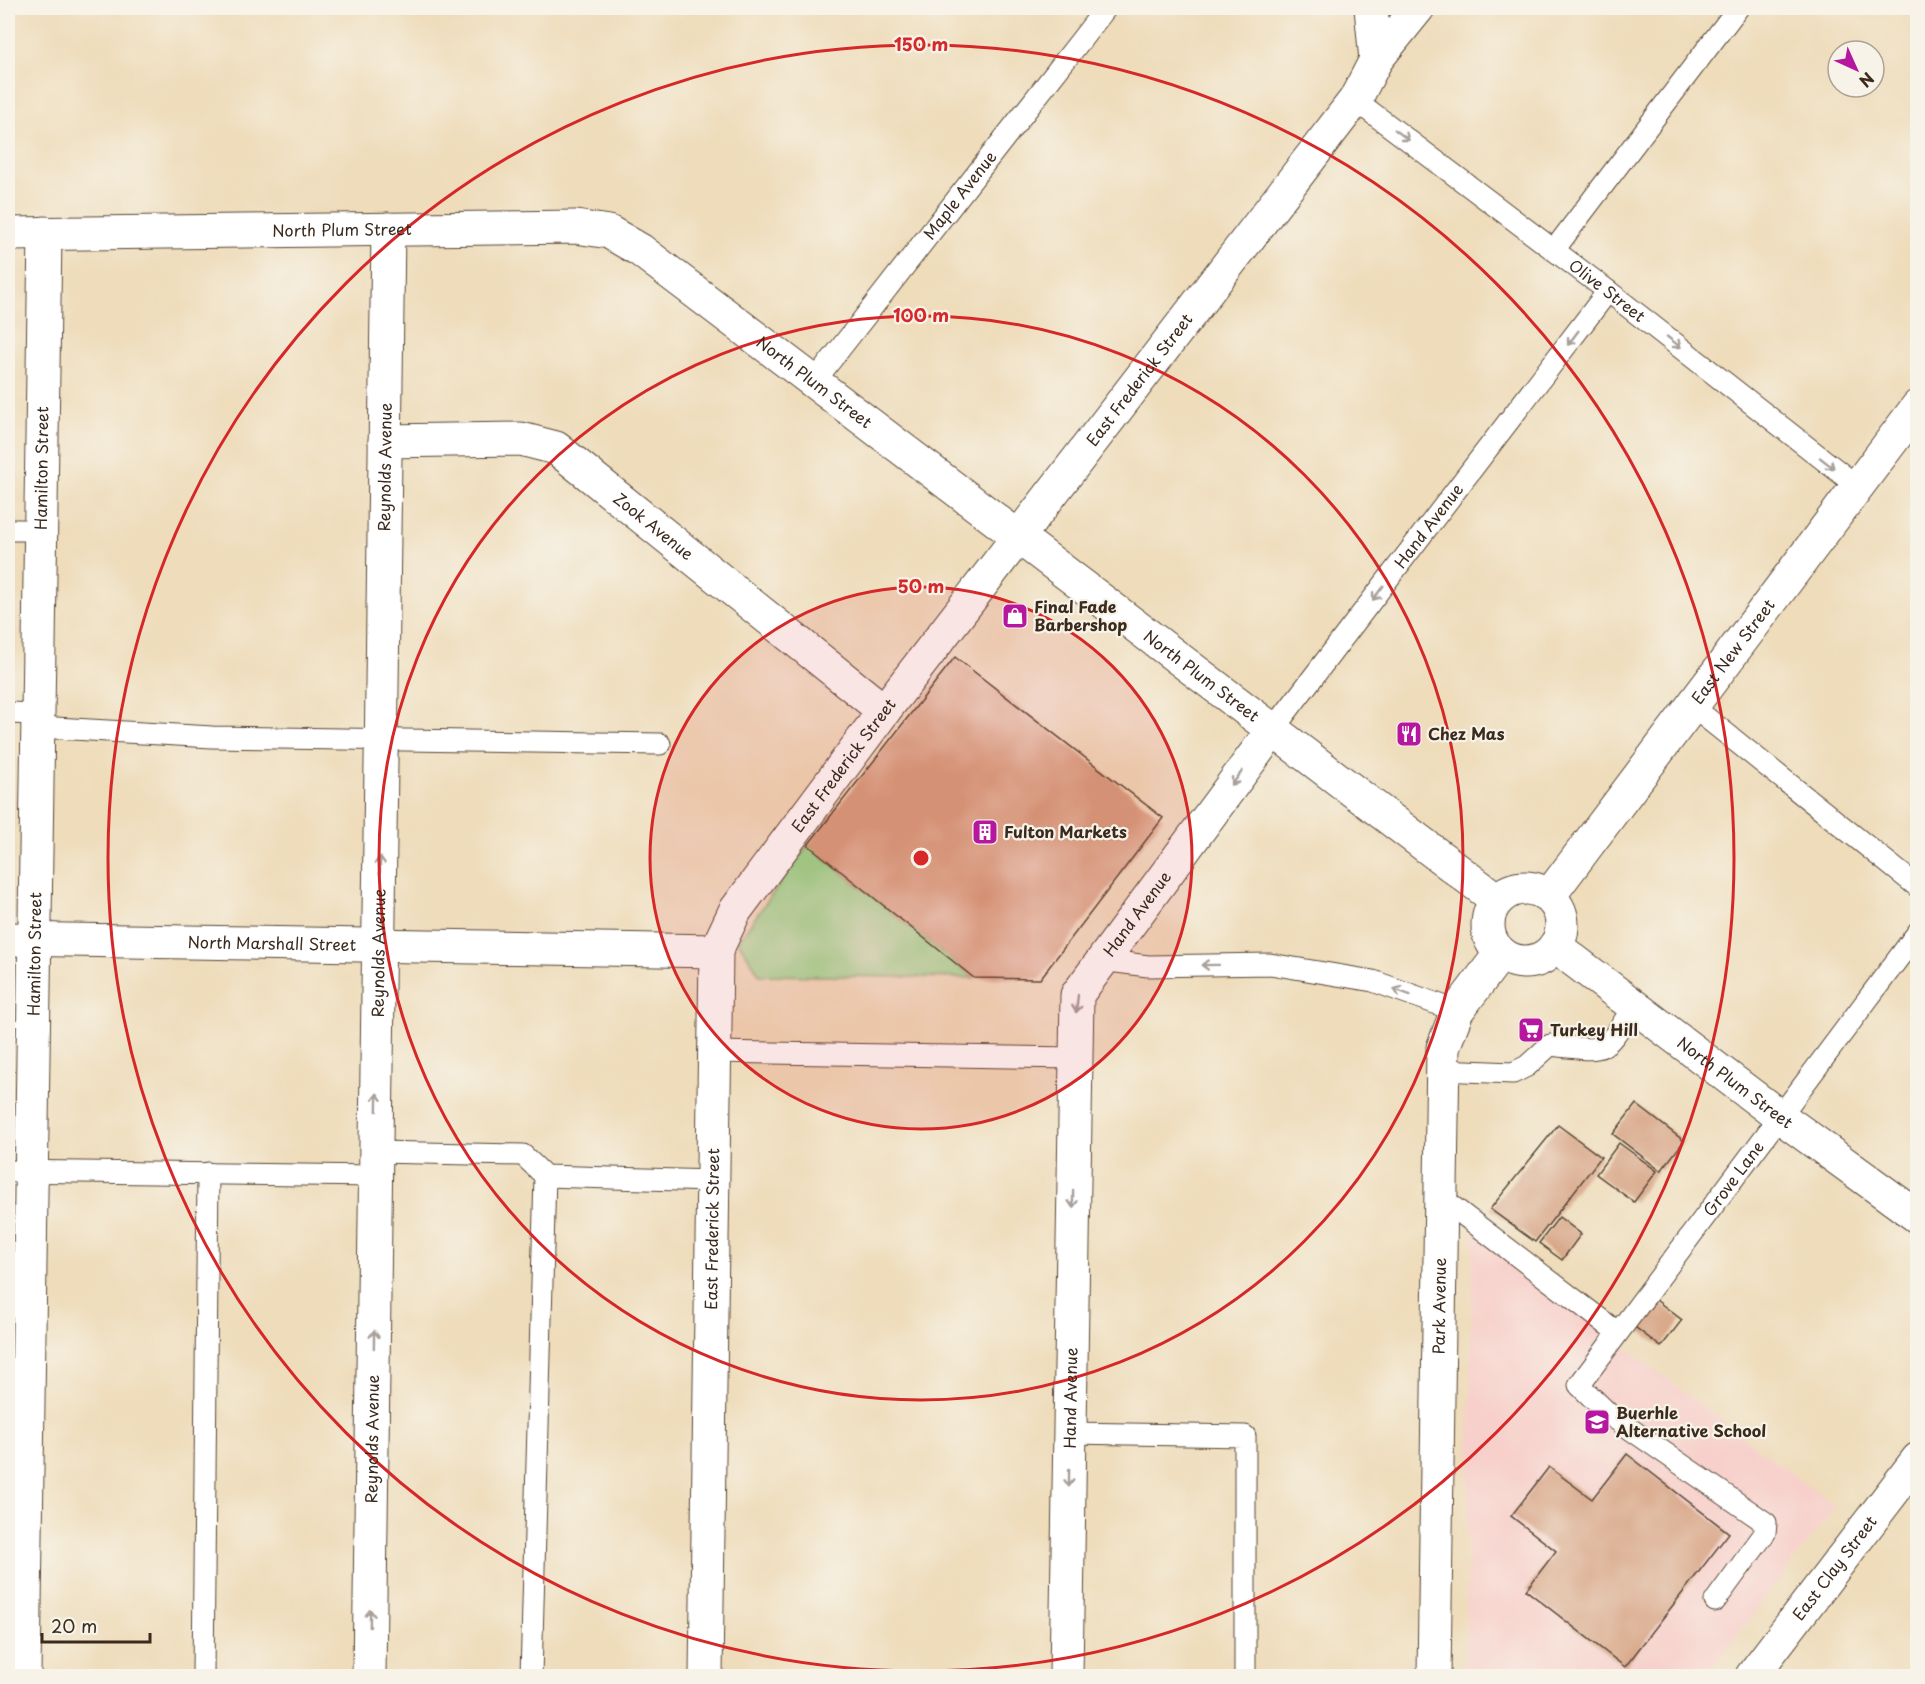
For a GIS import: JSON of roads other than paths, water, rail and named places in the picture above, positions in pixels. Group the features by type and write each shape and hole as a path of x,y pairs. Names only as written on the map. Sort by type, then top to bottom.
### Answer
{"street":[{"path":"1371,8 1376,60"},
{"name":"East Frederick Street","path":"706,1677 716,951 735,911 884,711 1020,538 1355,100 1376,60 1418,8"},
{"name":"North Plum Street","path":"8,234 576,227 609,232 640,250 1497,900"},
{"name":"Reynolds Avenue","path":"369,1677 388,229"},
{"name":"Hamilton Street","path":"24,1677 19,1171 21,939 28,718 41,530 45,233"},
{"name":"East New Street","path":"1549,896 1917,406"},
{"name":"Zook Avenue","path":"386,441 521,439 555,448 884,711"},
{"name":"Hand Avenue","path":"1066,1677 1077,995 1272,731"},
{"path":"1517,889 1539,891 1549,896 1561,915 1560,936 1555,946 1546,955 1524,961 1512,959 1501,953 1491,939 1488,921 1497,900 1517,889"},
{"name":"North Marshall Street","path":"21,939 716,951"},
{"name":"North Plum Street","path":"1555,946 1779,1116 1917,1217"},
{"name":"Park Avenue","path":"1434,1677 1443,1048 1457,1011 1501,953"},
{"name":"East Clay Street","path":"1752,1677 1917,1459"}],"lane":[{"name":"Maple Avenue","path":"814,382 1106,8"},
{"path":"1554,250 1738,8"},
{"name":"Olive Street","path":"1355,100 1608,291 1857,486"},
{"name":"Hand Avenue","path":"1272,731 1608,291"},
{"path":"8,530 41,530"},
{"path":"1693,707 1917,887"},
{"path":"28,718 212,737 660,744"},
{"name":"Grove Lane","path":"1715,1601 1765,1533 1767,1523 1610,1415 1579,1385 1917,932"},
{"path":"1101,960 1148,966 1270,964 1373,981 1457,1011"},
{"path":"1442,1070 1513,1073 1527,1066 1550,1045 1598,1050 1609,1044 1634,1006"},
{"path":"714,1052 1075,1058"},
{"path":"19,1171 208,1173 523,1155 545,1176 712,1181"},
{"path":"203,1677 208,1173"},
{"path":"531,1677 545,1176"},
{"path":"1440,1197 1615,1335"},
{"path":"1070,1433 1245,1436 1245,1677"}],"place":[{"name":"Final Fade Barbershop","path":"1015,616"},
{"name":"Chez Mas","path":"1409,734"},
{"name":"Fulton Markets","path":"985,832"},
{"name":"Turkey Hill","path":"1531,1030"},
{"name":"Buerhle Alternative School","path":"1597,1422"}]}
